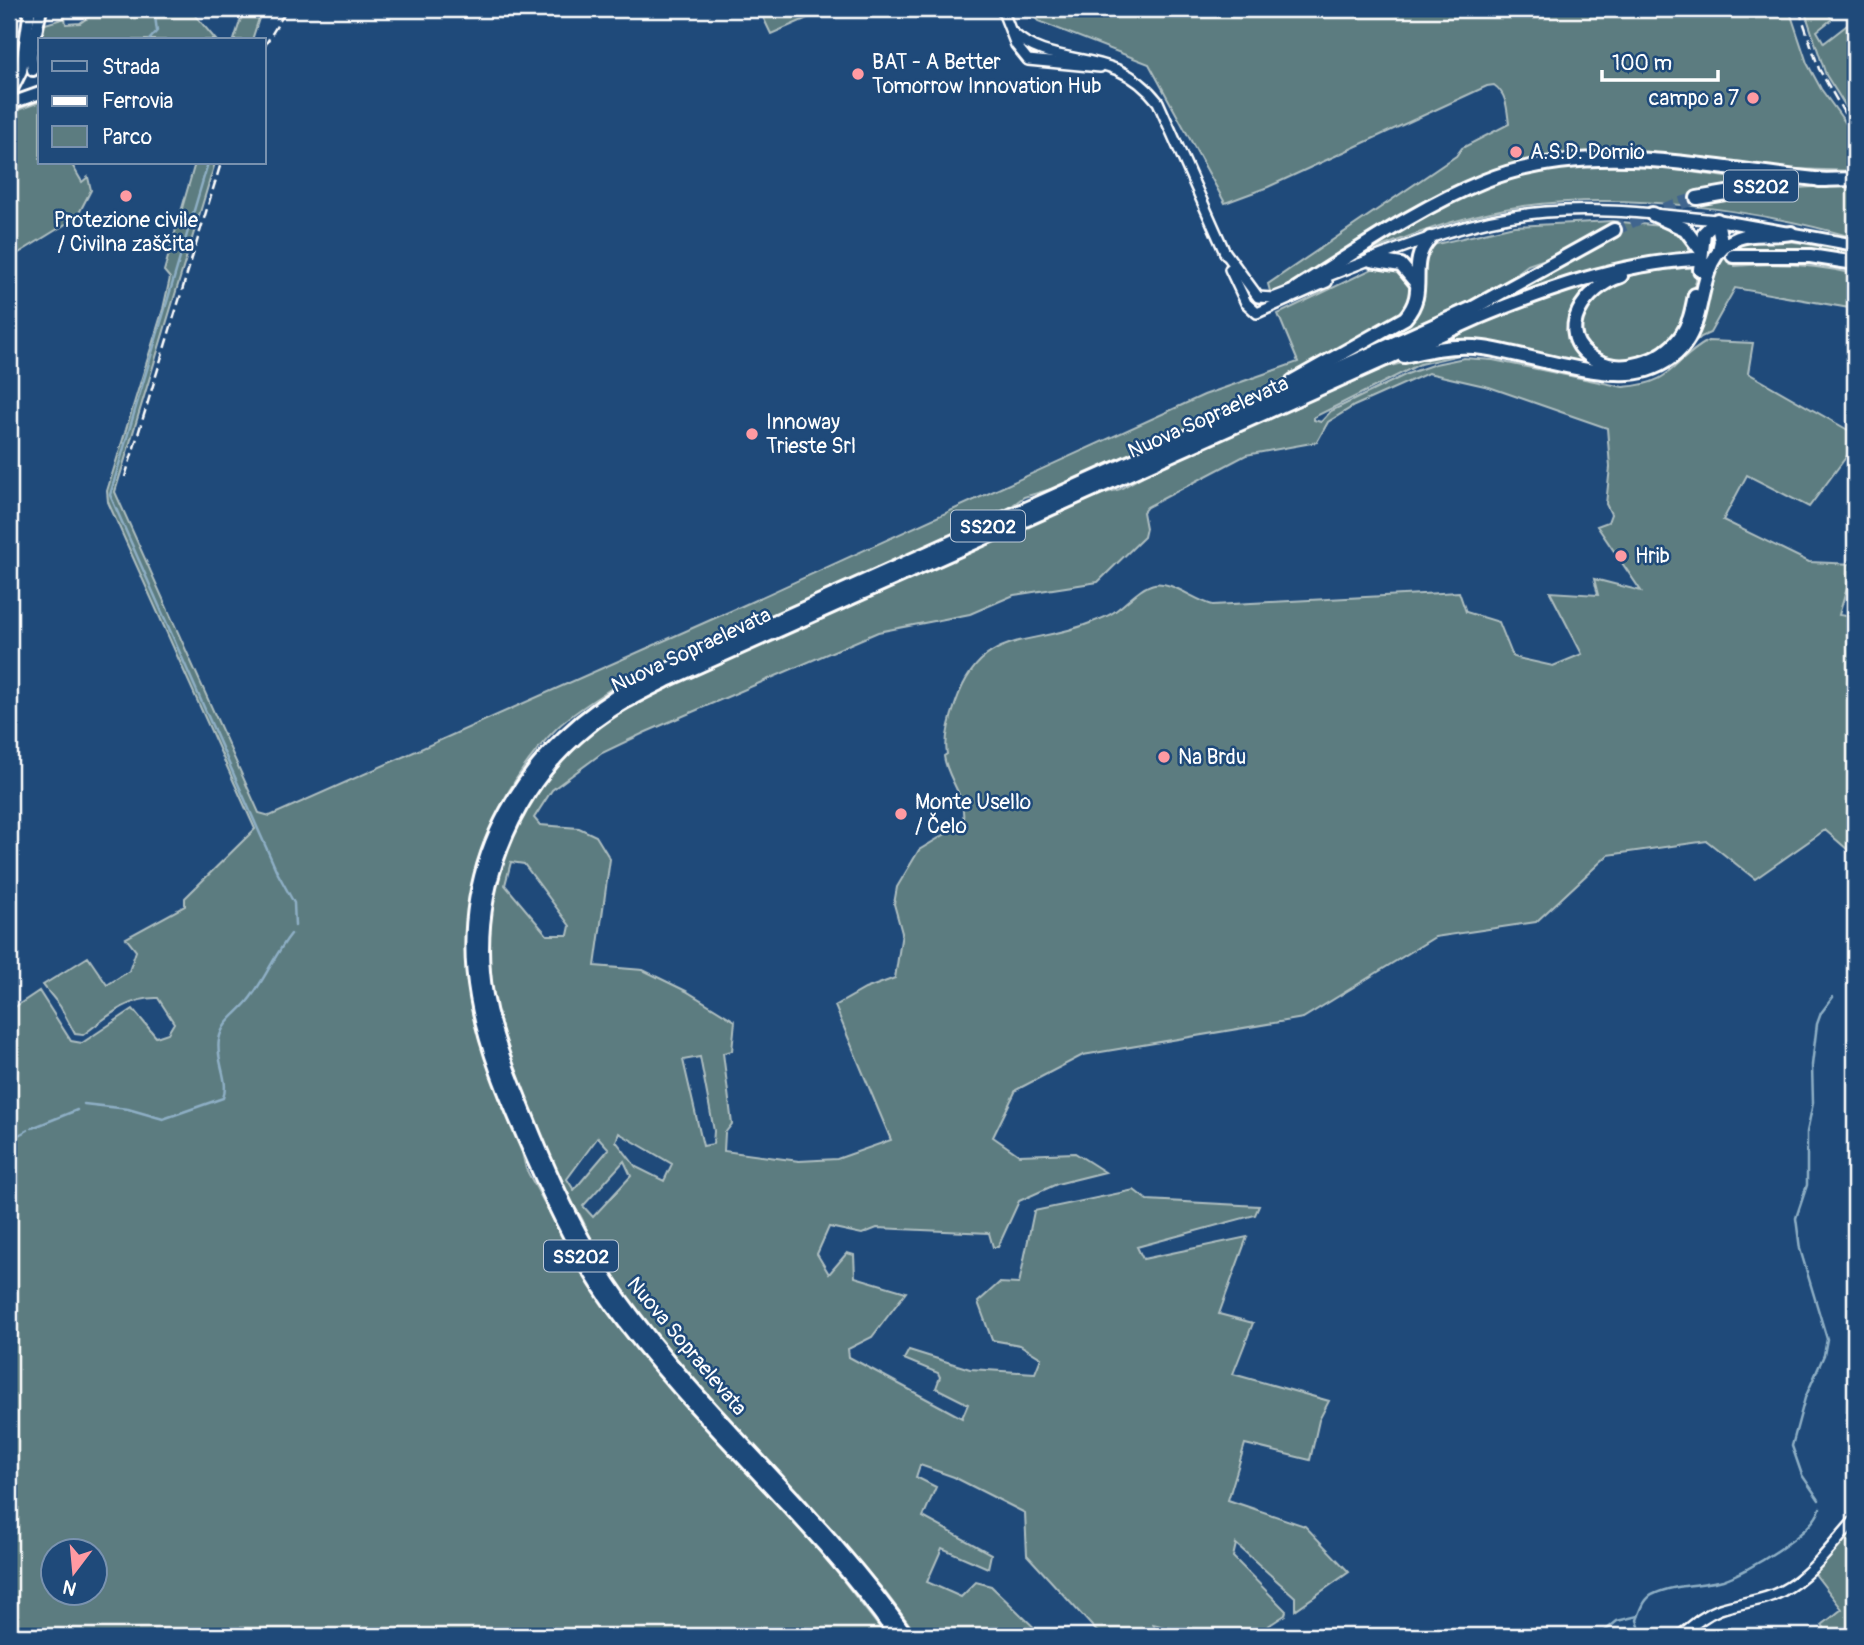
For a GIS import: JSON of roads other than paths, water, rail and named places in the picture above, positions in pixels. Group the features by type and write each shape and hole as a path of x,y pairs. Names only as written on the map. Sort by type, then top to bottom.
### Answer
{"highway":[{"path":"1296,289 1444,198 1487,180 1530,167 1609,158 1826,180"},
{"name":"SS202","path":"1697,198 1782,182 1855,180"},
{"path":"1652,214 1685,229 1697,254 1700,267 1689,322 1670,348 1641,363 1624,366 1603,363 1587,354 1578,341 1575,326 1582,302 1599,285 1612,278 1670,261"},
{"path":"1697,254 1704,233 1717,220"},
{"path":"1367,367 1435,349 1471,347 1614,374 1644,371 1666,362 1691,335 1699,316 1709,266 1721,241 1717,220"},
{"name":"Nuova Sopraelevata","path":"907,1636 871,1587 691,1392 597,1264 566,1208 512,1094 481,1017 474,968 483,870 510,804 550,749 603,704 685,661 1473,308 1614,230"},
{"path":"1719,250 1747,236 1791,233"},
{"path":"1150,453 1271,393 1405,318 1416,304 1417,258 1430,238"},
{"name":"Nuova Sopraelevata","path":"478,929 493,873 519,808 557,755 608,712 669,679 1477,318 1562,285 1633,266 1697,254"},
{"path":"1733,256 1810,256 1855,265"},
{"path":"1371,260 1401,265 1418,286"},
{"name":"Nuova Sopraelevata","path":"790,1500 896,1636"}],"main road":[{"path":"9,104 15,94 15,77 31,72 26,55 32,23 30,9"},
{"path":"32,23 41,9"},
{"path":"15,94 32,98 38,94"},
{"path":"1717,220 1855,245"}],"street":[{"path":"1002,9 1013,33 1030,48 1109,65 1141,82 1158,102 1246,303 1257,313 1300,295 1349,268"},
{"path":"1224,252 1258,297 1273,298 1430,238 1505,218 1544,212 1652,214 1717,220"},
{"path":"1680,1636 1713,1612 1759,1602 1785,1590 1811,1569 1855,1520"}],"waterway":[{"path":"151,38 157,31 154,9"},
{"path":"9,27 22,31"},
{"path":"208,164 110,495 277,872 294,903 295,926"},
{"path":"84,1104 128,1109 163,1119 223,1098 225,1084 218,1047 221,1034 226,1023 253,994 291,934"},
{"path":"1819,1500 1802,1475 1792,1446 1805,1398 1824,1355 1827,1339 1800,1249 1796,1218 1807,1185 1807,1132 1813,1103 1812,1065 1817,1024 1821,1013 1833,997"},
{"path":"32,1128 77,1110"},
{"path":"9,1140 28,1130"},
{"path":"1642,1636 1637,1620 1648,1598 1671,1588 1723,1580 1748,1569 1779,1550 1806,1528 1820,1508"},
{"path":"1599,1636 1617,1621 1638,1616"}],"tunnel":[{"path":"1614,230 1651,213 1697,198"}],"railway":[{"path":"266,44 287,9"},
{"path":"1799,9 1819,69 1855,132"},
{"path":"125,477 221,164"}],"place":[{"name":"BAT - A Better Tomorrow Innovation Hub","path":"858,74"},
{"name":"campo a 7","path":"1753,98"},
{"name":"A.S.D. Domio","path":"1516,152"},
{"name":"Protezione civile / Civilna zaščita","path":"126,196"},
{"name":"Innoway Trieste Srl","path":"752,434"},
{"name":"Hrib","path":"1621,556"},
{"name":"Na Brdu","path":"1164,757"},
{"name":"Monte Usello / Čelo","path":"901,814"}]}
